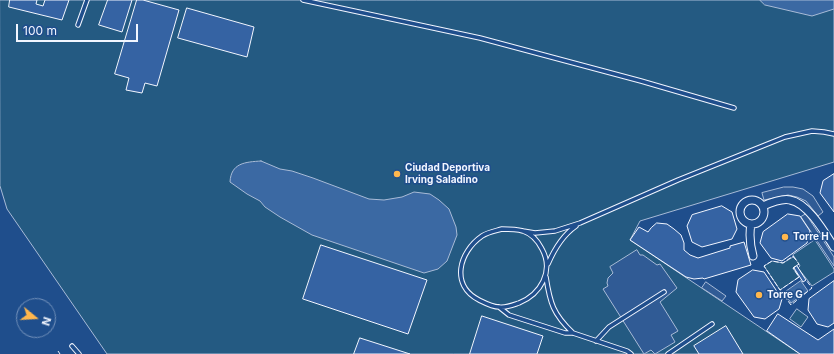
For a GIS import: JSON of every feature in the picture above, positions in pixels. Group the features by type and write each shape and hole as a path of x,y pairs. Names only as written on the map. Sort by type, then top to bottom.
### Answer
{"street":[{"path":"763,206 788,199 798,202 805,208 833,245"},
{"path":"754,200 763,206 764,211 760,220 751,224 744,221 740,214 741,206 744,202 754,200"},
{"path":"751,224 748,247 753,256"}],"lane":[{"path":"78,25 87,0"},
{"path":"303,0 480,38 620,75 734,108"},
{"path":"546,277 541,286 533,295 524,301 510,306 499,307 487,304 475,298 465,289 461,280 460,269 464,256 470,246 483,235 502,229 535,232 554,231 580,223 678,180 785,137 812,131 834,134"},
{"path":"573,333 561,322 557,315 549,296 546,277 548,264 554,250 572,229 580,223"},
{"path":"522,231 532,236 539,243 548,264"},
{"path":"596,341 609,327 664,292"},
{"path":"499,307 509,315 565,333 573,333 627,351 631,354"},
{"path":"668,354 712,324"},
{"path":"72,346 79,354"}],"shaded area":[{"name":"Ciudad Deportiva Irving Saladino","path":"0,0 834,0 834,162 640,221 630,240 800,354 107,354 7,209 0,186"},
{"path":"760,0 834,0 834,9 812,16 765,5"},
{"path":"261,161 280,169 292,171 313,178 369,199 384,200 402,197 414,192 430,194 449,209 456,227 457,235 447,261 438,269 424,273 312,235 280,217 265,207 260,201 230,182 233,171 236,167 244,163"},
{"path":"784,187 803,189 813,196 823,212 818,216 806,201 788,195 764,200 762,193"},
{"path":"806,214 834,257 834,266 801,217"},
{"path":"815,240 834,269 834,272 812,286 798,268 800,266 799,264 793,268 799,277 780,290 764,266 772,261 783,263 793,257 797,261 793,255"},
{"path":"637,250 640,255 643,255 657,265 660,264 677,288 660,302 678,331 671,335 675,342 655,354 651,350 644,354 603,289 608,286 608,278 613,273 610,267"},
{"path":"801,281 808,291 791,303 784,293"},
{"path":"706,282 726,296 722,301 702,288"},
{"path":"797,309 808,317 801,327 790,319"}],"building":[{"path":"10,0 37,0 36,4 43,6 45,0 69,0 62,20 9,7"},
{"path":"108,0 132,0 122,32 99,25"},
{"path":"137,0 143,0 179,10 157,86 145,83 142,93 126,90 129,78 115,74"},
{"path":"187,8 254,27 247,57 178,38"},
{"path":"834,174 834,212 820,193 823,181"},
{"path":"722,206 732,212 737,229 732,239 702,247 692,242 687,226 692,215"},
{"name":"Torre H","path":"788,214 800,216 810,231 807,243 782,261 771,258 760,243 763,232"},
{"path":"657,223 667,224 674,229 681,235 684,243 684,250 690,255 698,258 744,242 751,265 704,279 686,277 630,240 639,227 648,232"},
{"path":"321,245 427,280 408,334 303,299"},
{"path":"797,266 806,280 803,282 794,268"},
{"name":"Torre G","path":"753,270 764,272 782,299 779,309 765,319 754,317 736,292 738,280"},
{"path":"834,281 834,323 828,327 817,324 808,310 809,299"},
{"path":"778,314 818,340 834,329 834,354 800,354 767,331"},
{"path":"482,316 543,336 537,354 470,354"},
{"path":"726,326 743,354 699,354 694,346"},
{"path":"360,338 410,354 354,354"}],"fence":[{"path":"793,256 799,264 793,268 799,277 780,290 764,266 772,261 783,263 793,256"},
{"path":"780,290 791,305 812,288 806,280"}],"place":[{"name":"Ciudad Deportiva Irving Saladino","path":"397,174"},
{"name":"Torre H","path":"785,237"},
{"name":"Torre G","path":"759,295"}]}
